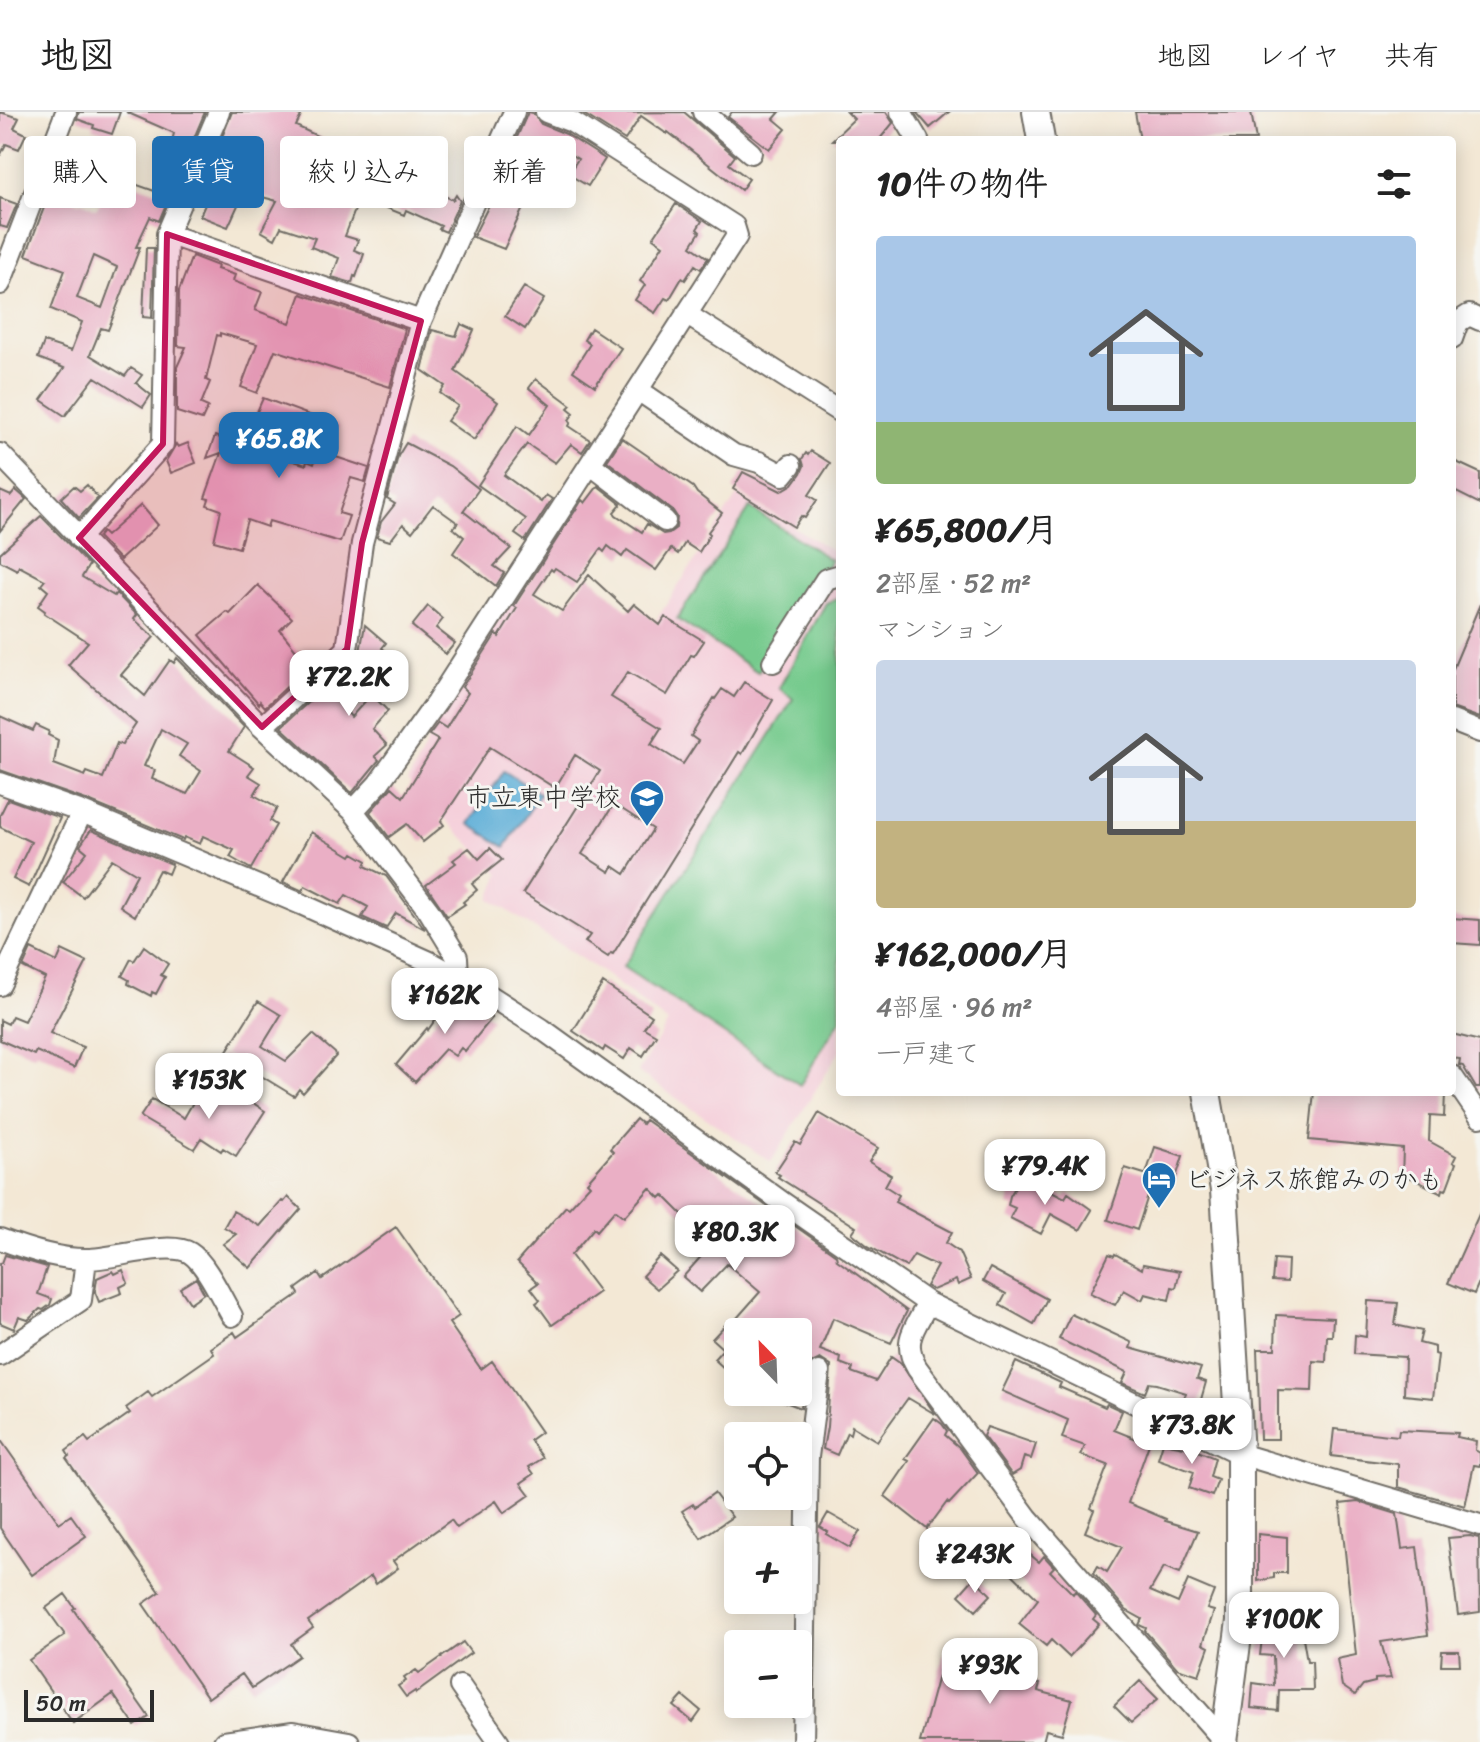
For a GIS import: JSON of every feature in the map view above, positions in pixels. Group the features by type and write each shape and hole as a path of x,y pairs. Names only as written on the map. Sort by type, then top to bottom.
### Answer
{"main road":[{"path":"1036,112 1040,136"},
{"path":"1208,1096 1224,1190 1240,1454 1240,1621 1224,1742"}],"street":[{"path":"0,284 66,112"},
{"path":"79,538 163,444 167,234 219,112"},
{"path":"262,727 347,649 362,543 421,321 514,112"},
{"path":"353,811 378,784 436,703 737,236 734,226 572,122 546,112"},
{"path":"703,112 751,153"},
{"path":"901,112 916,136"},
{"path":"167,234 421,321"},
{"path":"686,314 836,409"},
{"path":"1456,328 1458,322 1469,315 1480,320"},
{"path":"638,390 734,455 759,462 783,475 791,465"},
{"path":"0,454 262,727 353,811 429,911 457,957 458,977"},
{"path":"590,464 665,521"},
{"path":"773,662 826,579 836,576"},
{"path":"1456,723 1480,732"},
{"path":"0,783 82,812 301,904 458,977 542,1029 928,1303 1240,1454 1480,1525"},
{"path":"0,985 82,812"},
{"path":"1456,1082 1480,1117"},
{"path":"0,1239 56,1256 86,1259 156,1249 188,1251 200,1262 232,1316"},
{"path":"0,1355 81,1300 86,1259"},
{"path":"928,1303 907,1343 909,1355 917,1368 1027,1517 1224,1742"},
{"path":"803,1742 808,1457 819,1372"},
{"path":"460,1686 499,1742"},
{"path":"224,1742 293,1732 349,1742"}],"highlighted area":[{"path":"167,234 421,321 362,543 347,649 262,727 79,538 163,444"}],"shaded area":[{"name":"市立東中学校","path":"738,494 836,553 836,1057 771,1162 638,1072 668,1023 606,975 490,899 500,874 408,782 453,690 513,597 627,665"}],"green space":[{"path":"750,508 831,560 758,672 677,619"},
{"path":"836,599 836,1026 800,1085 623,967 793,699 779,688 826,603"}],"water":[{"path":"504,771 540,794 505,847 469,824"}],"building":[{"path":"0,112 19,118 14,128 26,134 19,149 6,144 0,156"},
{"path":"79,112 120,112 112,134 77,119"},
{"path":"126,112 205,112 195,136 173,136 174,133"},
{"path":"232,112 293,112 301,116 296,126 317,136 280,136 280,208 356,208 345,236 358,240 354,250 364,254 352,283 332,277 339,258 311,247 315,238 281,227 275,239 261,231 277,201 264,197 264,136 223,136"},
{"path":"528,112 533,113 541,124 569,136 518,136"},
{"path":"684,112 735,156 729,164 749,179 741,190 668,132 641,116 625,140 582,113"},
{"path":"732,112 780,112 774,119 786,129 769,149 728,117"},
{"path":"847,112 886,112 893,123 882,136 836,136 854,119"},
{"path":"916,112 949,112 930,128"},
{"path":"1135,112 1251,112 1255,136 1139,136"},
{"path":"576,140 605,159 588,186 576,179"},
{"path":"136,185 152,190 152,208 164,208 159,221 150,217 136,247 140,247 108,330 101,328 90,355 125,376 131,368 142,375 136,383 151,395 143,407 95,377 65,416 41,400 64,368 38,358 44,342 71,351 82,322 51,309 65,270 26,255 44,208 136,208","holes":["93,256 117,267 102,308 77,298"]},
{"path":"456,195 460,201 446,232 439,229 441,226 406,210 404,215 387,208 448,208 448,198 453,200"},
{"path":"0,198 17,204 7,228 0,226"},
{"path":"676,204 702,221 697,229 700,232 691,246 708,258 701,269 695,265 685,280 682,278 669,300 665,298 655,313 635,300 645,285 640,281 663,245 653,238"},
{"path":"203,208 237,208 228,227 200,216"},
{"path":"488,208 523,208 504,249 473,237"},
{"path":"146,248 154,248 152,318 143,317"},
{"path":"192,256 235,275 233,281 262,292 255,310 290,323 301,294 405,329 390,387 275,350 257,393 241,387 257,344 220,333 206,380 210,382 201,404 208,407 202,420 177,412 177,367 186,347 178,346 179,291"},
{"path":"524,287 544,299 525,329 505,316"},
{"path":"461,324 474,330 455,371 498,402 474,440 447,421 458,406 440,393 445,386 422,370 432,330 456,336"},
{"path":"591,328 621,348 595,386 573,371 590,344 584,340"},
{"path":"536,379 571,405 568,408 574,413 569,426 590,440 582,452 571,444 555,463 527,444 504,475 541,502 546,495 552,499 525,541 515,534 526,519 478,485 517,426 529,435 550,405 529,388"},
{"path":"263,398 339,426 333,442 281,424 269,453 306,465 307,461 314,464 318,451 369,468 365,482 351,478 339,513 349,516 340,542 269,521 267,527 247,520 239,548 214,541 221,510 207,505 209,499 205,498 221,453 207,458 215,436 242,446"},
{"path":"622,438 693,487 722,513 708,532 710,534 699,552 685,543 678,554 671,549 656,570 627,550 622,557 608,546 604,552 601,549 577,582 555,568 553,571 551,569 534,594 562,611 589,575 628,611 634,604 660,625 665,617 704,641 694,656 691,655 667,695 628,672 611,697 661,728 651,744 683,764 698,741 691,736 722,689 734,697 744,682 773,700 742,754 739,752 613,954 608,957 585,942 590,935 523,893 600,771 575,755 555,788 490,747 441,821 444,825 423,842 407,824 389,837 370,812 392,787 403,797 438,740 429,735 438,723 446,728 468,693 462,687 496,634 499,637 517,608 514,606 582,500 585,503 598,486 621,504 614,512 616,515 642,532 647,524 663,534 676,528 677,517 673,511 607,461","holes":["614,804 653,829 625,874 613,866 610,872 582,854"]},
{"path":"188,443 196,463 171,473 166,461 176,444 178,447"},
{"path":"406,443 450,466 479,489 463,511 511,548 494,566 504,573 496,586 453,553 464,537 453,528 458,523 433,505 412,532 403,524 390,541 377,537 381,522 395,504 387,499 398,456"},
{"path":"811,451 830,463 809,495 817,500 805,518 801,516 794,527 733,489 743,472 781,491 793,484 804,466 802,459"},
{"path":"1456,462 1480,473 1480,504 1456,492"},
{"path":"87,485 98,498 79,518 61,498 74,486 80,491"},
{"path":"16,490 26,499 0,531 0,491 11,496"},
{"path":"141,505 158,525 120,560 98,537 102,532 106,536"},
{"path":"41,516 89,565 82,577 114,596 116,593 137,615 134,619 154,637 121,675 145,696 170,660 174,663 177,658 244,727 229,751 254,767 248,775 261,783 254,795 277,808 270,821 276,825 251,869 230,857 234,850 203,836 200,844 184,837 183,840 86,800 0,770 0,716 33,731 36,725 49,731 48,735 58,740 54,764 85,776 87,772 103,778 117,743 122,745 136,724 68,665 88,642 38,606 48,591 41,585 45,580 19,566 17,570 0,561 0,553","holes":["161,729 187,744 179,756 201,771 187,794 152,779 155,770 144,766"]},
{"path":"258,585 292,618 280,630 309,666 265,707 260,701 259,704 200,635 227,612 230,614"},
{"path":"1480,604 1480,718 1456,709 1456,661"},
{"path":"428,606 443,619 436,628 455,643 446,654 412,626"},
{"path":"365,625 386,643 382,648 403,665 397,672 400,674 378,701 388,711 372,729 387,745 375,756 379,760 352,793 281,727 326,686 351,717 370,696 350,677 353,674 346,668 360,652"},
{"path":"8,799 60,818 29,887 13,879 31,842 0,827 0,815"},
{"path":"91,830 172,864 168,874 159,870 135,916 120,906 137,874 112,859 83,897 63,882 87,852 80,846"},
{"path":"311,832 351,856 353,853 367,861 365,866 386,876 425,929 396,913 386,928 362,917 368,907 346,895 340,904 305,886 303,891 283,882"},
{"path":"469,848 479,859 490,848 502,860 472,884 477,890 463,902 465,904 447,916 426,885 456,863 453,860"},
{"path":"1456,918 1480,920 1480,945 1456,943"},
{"path":"144,946 168,964 161,975 165,977 156,994 152,992 151,996 128,984 129,980 122,976 131,959 134,961"},
{"path":"31,949 57,962 62,950 87,962 50,1033 83,1047 74,1068 36,1051 34,1055 0,1040 0,1020 8,1024 12,1016 24,1021 45,978 23,967"},
{"path":"603,983 652,1016 644,1028 656,1035 643,1056 631,1048 624,1059 605,1047 603,1051 573,1031"},
{"path":"454,993 492,1018 465,1051 461,1048 455,1056 445,1049 415,1082 396,1065 428,1030"},
{"path":"258,1001 281,1015 262,1046 286,1061 313,1034 335,1053 336,1056 303,1093 299,1089 294,1096 225,1054"},
{"path":"1456,1035 1480,1041 1480,1088 1476,1088 1463,1066 1459,1065 1460,1059 1456,1058"},
{"path":"223,1055 234,1062 227,1073 216,1067"},
{"path":"231,1088 265,1111 236,1156 223,1148 221,1151 201,1138 194,1149 140,1117 152,1099 184,1118 199,1092 221,1104"},
{"path":"1314,1096 1445,1096 1444,1117 1430,1116 1429,1141 1456,1156 1453,1162 1456,1163 1442,1193 1411,1178 1402,1178 1403,1149 1309,1140"},
{"path":"819,1113 878,1148 869,1162 891,1175 885,1186 899,1195 895,1202 952,1232 946,1243 959,1252 971,1279 958,1285 956,1280 933,1290 926,1286 937,1266 914,1255 906,1267 868,1246 852,1233 856,1227 778,1177 780,1175 775,1172 795,1142 800,1145"},
{"path":"636,1119 642,1124 645,1120 836,1255 837,1260 907,1311 891,1343 833,1318 820,1350 841,1358 840,1363 853,1368 851,1372 876,1381 891,1357 901,1364 935,1414 908,1398 877,1441 852,1426 837,1455 823,1449 831,1366 820,1359 812,1363 812,1318 737,1318 760,1292 727,1264 700,1292 683,1277 712,1244 663,1195 660,1198 650,1188 624,1217 615,1210 597,1231 594,1228 571,1255 599,1292 552,1325 536,1303 540,1300 531,1288 538,1283 517,1262 566,1206 569,1208 590,1185 587,1182 613,1152 610,1149"},
{"path":"1155,1147 1183,1156 1174,1184 1146,1174"},
{"path":"1125,1168 1154,1177 1137,1230 1108,1220"},
{"path":"1022,1176 1065,1198 1068,1193 1092,1210 1080,1230 1051,1214 1041,1234 1010,1218 1015,1208 1008,1205 1010,1196"},
{"path":"288,1197 301,1209 250,1268 223,1244 236,1234 224,1227 233,1211 260,1226"},
{"path":"1480,1212 1480,1280 1474,1294 1448,1283"},
{"path":"396,1227 459,1316 449,1323 481,1369 492,1361 541,1432 530,1440 543,1458 529,1467 534,1474 521,1483 530,1495 504,1513 496,1501 457,1528 451,1520 393,1561 398,1568 376,1584 371,1576 308,1621 313,1628 291,1644 299,1656 252,1688 242,1674 208,1698 143,1604 160,1592 66,1458 69,1456 66,1451 85,1437 89,1442 130,1413 126,1408 148,1392 152,1397 214,1354 211,1348 234,1332 237,1337 299,1294 296,1289 318,1273 322,1279"},
{"path":"1109,1254 1115,1254 1142,1269 1143,1264 1180,1271 1169,1300 1145,1294 1142,1300 1124,1290 1115,1305 1090,1293"},
{"path":"5,1255 47,1267 38,1294 52,1299 50,1305 28,1320 19,1317 14,1329 0,1323 0,1263"},
{"path":"660,1256 677,1271 657,1289 642,1276"},
{"path":"1274,1259 1288,1260 1287,1282 1272,1281"},
{"path":"990,1268 1047,1299 1034,1324 1000,1305 1006,1294 983,1281"},
{"path":"123,1270 128,1283 120,1287 122,1293 99,1302 95,1292 97,1278"},
{"path":"196,1278 204,1293 190,1303 180,1288"},
{"path":"1368,1301 1398,1303 1395,1325 1422,1331 1419,1343 1435,1347 1435,1354 1438,1355 1433,1398 1404,1395 1405,1357 1354,1354 1355,1335 1366,1337"},
{"path":"1071,1314 1129,1341 1132,1343 1130,1348 1201,1368 1197,1379 1206,1382 1200,1403 1184,1398 1186,1393 1157,1384 1149,1383 1145,1393 1122,1383 1127,1372 1059,1339"},
{"path":"1276,1315 1333,1318 1332,1336 1327,1336 1326,1362 1313,1361 1312,1391 1278,1390 1278,1439 1260,1439 1257,1349 1275,1349"},
{"path":"724,1326 724,1368 714,1359 723,1349 712,1339"},
{"path":"1016,1362 1061,1383 1059,1387 1122,1411 1114,1430 1149,1444 1128,1503 1165,1521 1198,1531 1180,1573 1164,1567 1150,1591 1178,1603 1188,1580 1214,1591 1207,1609 1214,1611 1203,1644 1209,1647 1199,1675 1177,1668 1145,1631 1146,1628 1139,1625 1142,1619 1126,1610 1094,1573 1098,1566 1107,1572 1122,1547 1085,1532 1108,1465 1081,1455 1085,1446 1062,1438 1068,1420 1002,1391"},
{"path":"934,1418 942,1424 947,1431 945,1435 960,1448 978,1473 949,1504 947,1502 927,1529 885,1496 909,1461 905,1459"},
{"path":"987,1427 1036,1444 1031,1459 1024,1457 1020,1470 1012,1475 983,1436"},
{"path":"1334,1429 1398,1436 1399,1430 1458,1433 1457,1437 1476,1441 1475,1450 1480,1453 1480,1466 1474,1465 1465,1506 1398,1487 1398,1464 1331,1456"},
{"path":"0,1439 59,1523 71,1515 86,1536 32,1575 0,1528"},
{"path":"1163,1443 1190,1448 1215,1458 1210,1477 1218,1480 1212,1496 1189,1488 1194,1472 1158,1459"},
{"path":"714,1493 732,1517 701,1538 682,1511 693,1504 695,1507"},
{"path":"1358,1502 1397,1514 1402,1549 1417,1547 1428,1635 1381,1642 1391,1678 1375,1679 1375,1682 1363,1685 1355,1695 1342,1686 1337,1659 1356,1655 1340,1504"},
{"path":"828,1513 860,1531 850,1548 820,1527"},
{"path":"1258,1534 1287,1537 1287,1573 1274,1573 1274,1578 1258,1581"},
{"path":"1448,1538 1479,1538 1480,1612 1458,1615"},
{"path":"1026,1551 1039,1562 1044,1556 1054,1567 1050,1571 1073,1594 1075,1591 1096,1615 1093,1619 1099,1624 1069,1657 1051,1640 1046,1646 1019,1624 1038,1599 1009,1571"},
{"path":"974,1578 991,1595 976,1611 959,1595"},
{"path":"65,1594 149,1717 135,1726 113,1694 73,1723 29,1660 65,1635 46,1608"},
{"path":"1297,1603 1307,1661 1312,1661 1313,1690 1279,1690 1278,1711 1251,1708 1253,1683 1274,1686 1273,1656 1260,1655 1263,1630 1279,1632 1274,1607"},
{"path":"463,1642 471,1653 406,1697 398,1686 406,1681 404,1678 416,1670 419,1673"},
{"path":"1442,1651 1459,1651 1460,1665 1441,1665"},
{"path":"944,1654 978,1663 981,1654 997,1658 994,1668 1027,1676 1025,1681 1040,1684 1038,1691 1072,1700 1062,1734 1046,1730 1043,1742 920,1742"},
{"path":"1140,1681 1158,1699 1131,1723 1114,1706"},
{"path":"683,1696 701,1711 693,1722 674,1706"}],"place":[{"name":"市立東中学校","path":"647,828"},
{"name":"ビジネス旅館みのかも","path":"1159,1210"}]}
